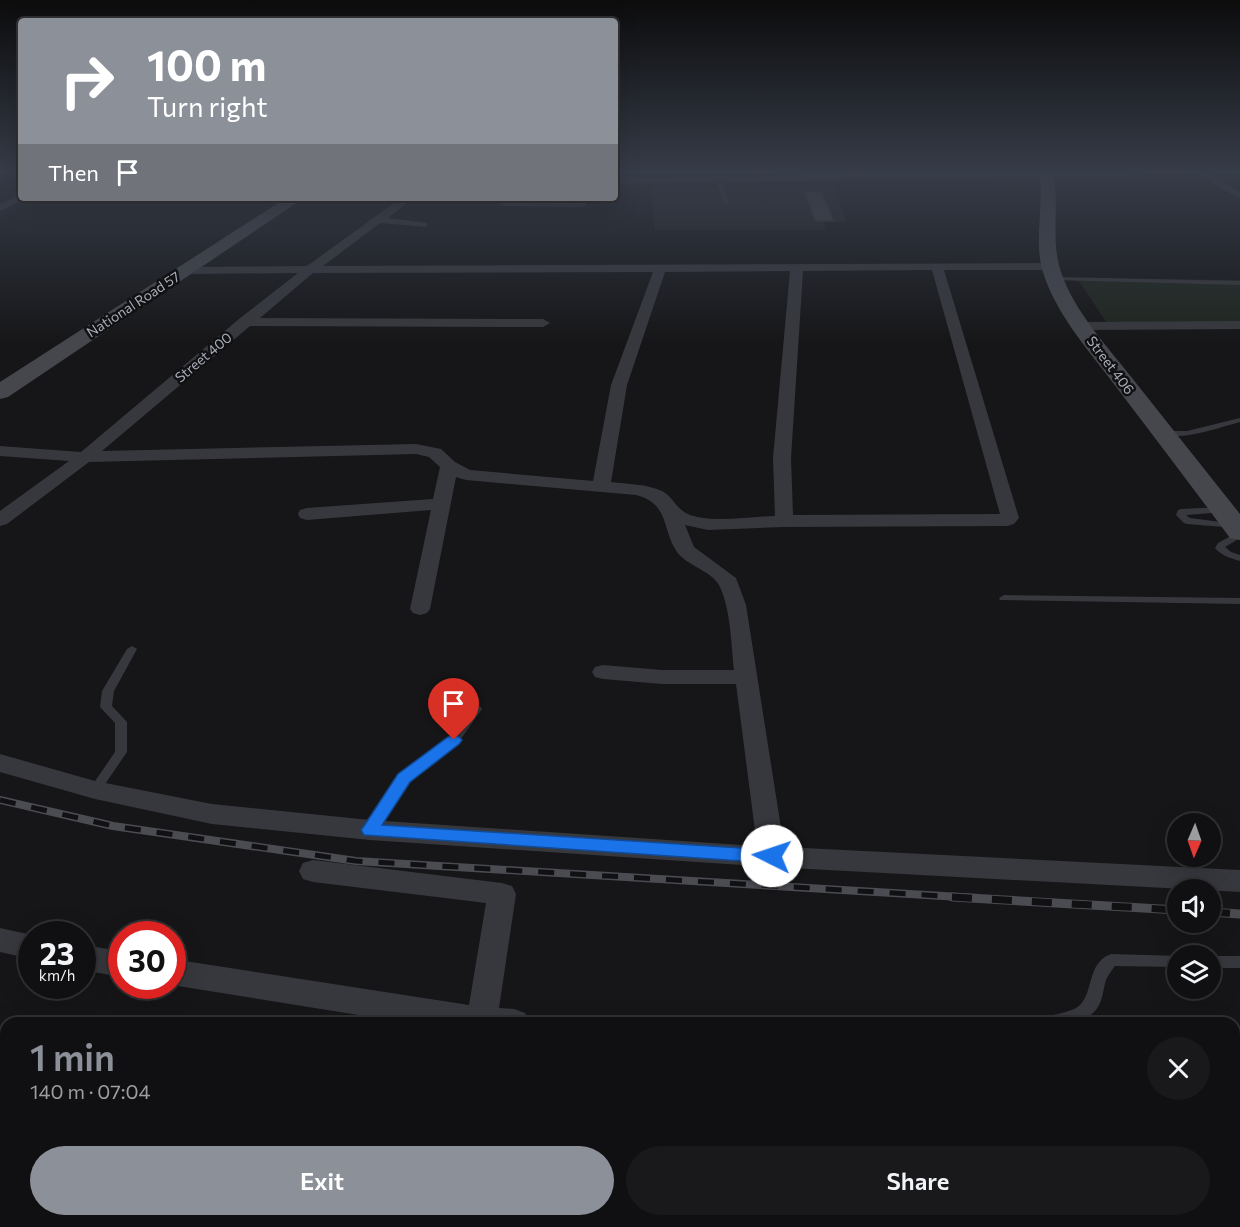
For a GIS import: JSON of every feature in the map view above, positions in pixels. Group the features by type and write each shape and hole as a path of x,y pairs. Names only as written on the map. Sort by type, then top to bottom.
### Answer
{"street":[{"name":"National Road 57","path":"0,392 248,229"},
{"name":"Street 400","path":"0,520 86,457 244,322 308,271 367,229"},
{"name":"Street 406","path":"1052,229 1053,272 1082,326 1235,526"},
{"path":"670,512 684,519 708,524 784,521 1003,521 1010,518 937,267"},
{"path":"185,270 937,267 1053,272"},
{"path":"784,521 782,458 797,268"},
{"path":"601,487 619,385 660,269"},
{"path":"244,322 543,323"},
{"path":"1082,326 1240,325"},
{"path":"0,451 86,457 416,449 435,453 449,466 466,474 636,490 657,495 670,512 686,550 729,582 736,605 772,856"},
{"path":"420,609 449,466"},
{"path":"307,514 441,504"},
{"path":"603,672 662,677 746,677"},
{"path":"0,763 95,790 212,813 370,830 772,856 1240,881"},
{"path":"313,871 502,894 482,1017"},
{"path":"0,940 18,943"},
{"path":"186,974 450,1017"}],"lane":[{"path":"1053,272 1240,283"},
{"path":"1163,433 1186,433 1240,420"},
{"path":"1235,526 1220,548 1240,558"},
{"path":"1004,598 1240,601"},
{"path":"95,790 121,752 121,722 106,707 108,691 132,649"},
{"path":"370,830 404,778 454,740 476,709"},
{"path":"1069,1017 1082,1013 1094,999 1098,976 1111,960 1167,962"},
{"path":"1221,962 1240,963"}],"shaded area":[{"path":"655,229 826,230 655,230"},
{"path":"1077,278 1240,280 1240,323 1107,323"}],"railway":[{"path":"0,800 113,826 356,861 977,898"},
{"path":"952,897 1167,909"},
{"path":"1221,913 1240,914"}],"route":[{"path":"454,740 404,778 370,830 772,856"}]}
